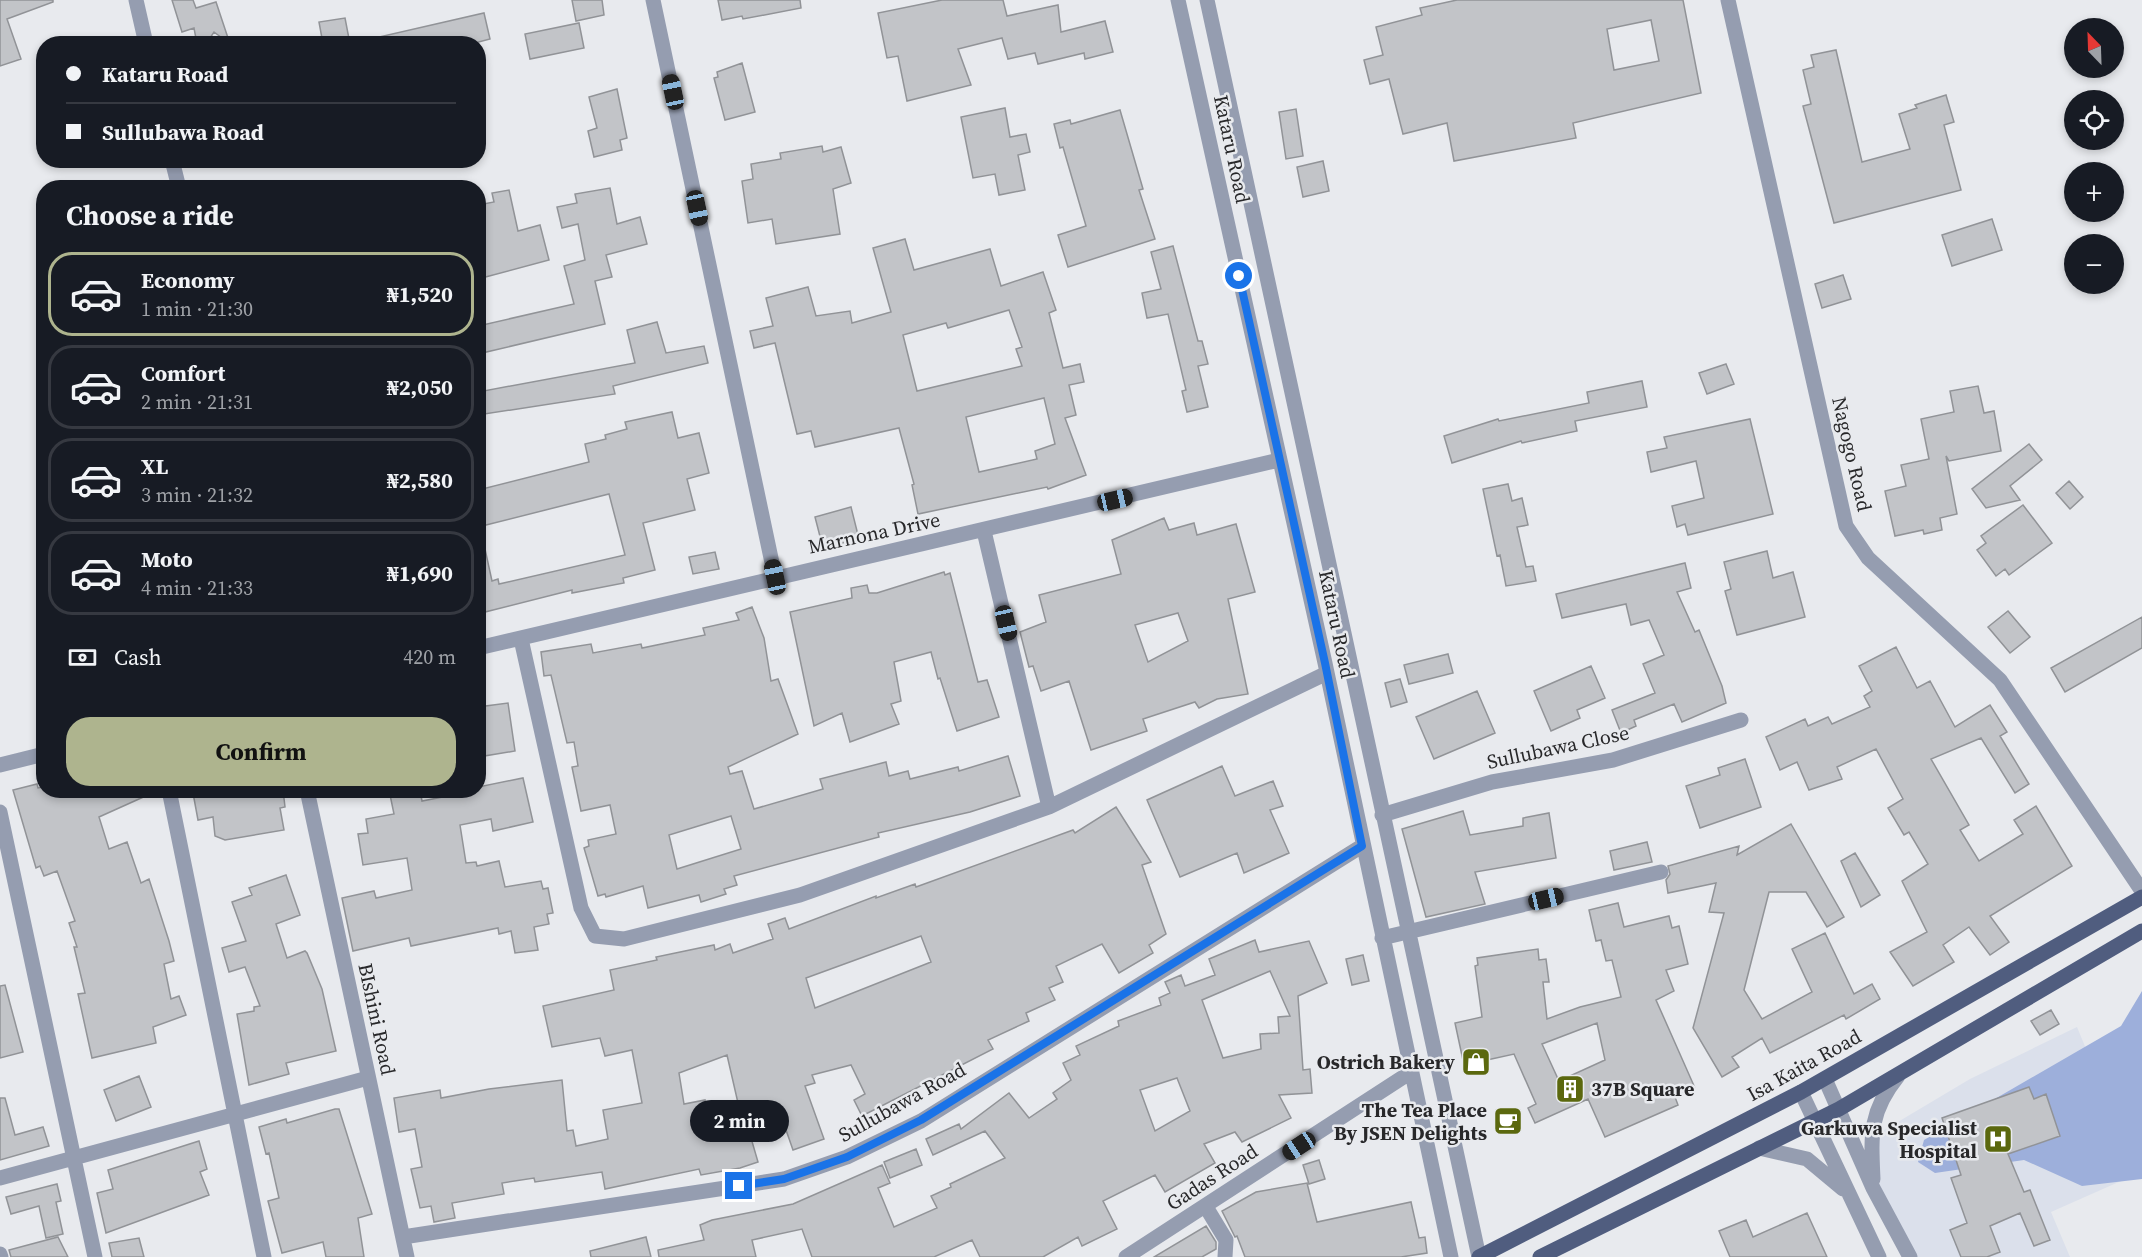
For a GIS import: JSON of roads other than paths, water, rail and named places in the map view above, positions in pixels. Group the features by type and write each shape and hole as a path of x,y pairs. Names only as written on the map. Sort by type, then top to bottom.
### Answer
{"main road":[{"name":"Isa Kaita Road","path":"1479,1257 1825,1079 2142,897"},
{"path":"1540,1257 1839,1109 2142,931"}],"street":[{"path":"136,0 144,36"},
{"path":"653,0 775,577"},
{"name":"Kataru Road","path":"1178,0 1327,673 1451,1257"},
{"name":"Kataru Road","path":"1207,0 1479,1257"},
{"name":"Nagogo Road","path":"1728,0 1846,526 1868,558 2000,680 2142,891"},
{"name":"Marnona Drive","path":"486,646 1280,460"},
{"path":"984,531 1049,807"},
{"path":"520,639 581,908 595,936 624,939 800,895 1049,807 1327,673"},
{"name":"Sullubawa Close","path":"1383,815 1492,782 1613,760 1741,720"},
{"path":"0,765 36,756"},
{"path":"172,798 233,1114 264,1257"},
{"name":"BIshini Road","path":"309,798 407,1257"},
{"path":"0,812 94,1257"},
{"name":"Sullubawa Road","path":"402,1237 784,1179 847,1157 921,1120 1362,846"},
{"path":"1382,938 1661,872"},
{"name":"Gadas Road","path":"1126,1257 1411,1072"},
{"path":"1874,1188 1871,1138 1874,1115 1882,1096 1898,1076"},
{"path":"0,1178 368,1077"},
{"path":"1825,1079 1874,1188 1910,1257"},
{"path":"1801,1092 1879,1257"},
{"path":"1759,1148 1807,1159 1848,1193"},
{"path":"1206,1207 1227,1240 1225,1257"}],"place":[{"name":"Ostrich Bakery","path":"1476,1062"},
{"name":"37B Square","path":"1570,1089"},
{"name":"The Tea Place By JSEN Delights","path":"1508,1121"},
{"name":"Garkuwa Specialist Hospital","path":"1998,1139"}]}
